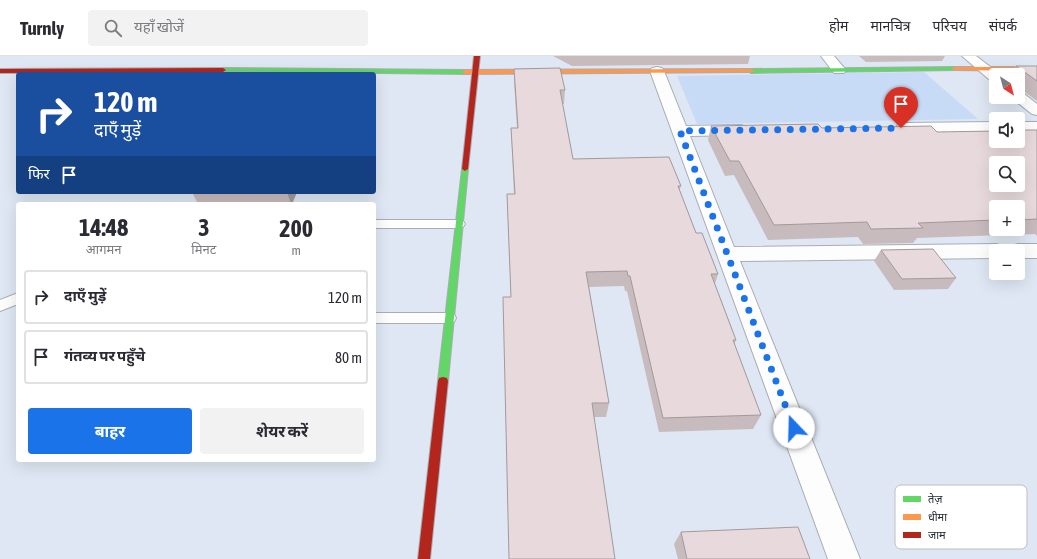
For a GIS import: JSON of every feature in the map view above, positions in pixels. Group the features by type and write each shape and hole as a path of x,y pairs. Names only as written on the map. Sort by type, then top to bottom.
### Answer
{"street":[{"path":"424,559 477,56"},
{"path":"827,56 839,70"},
{"path":"968,56 989,73"},
{"path":"0,71 328,70 475,72 1037,69"},
{"path":"657,71 844,559"},
{"path":"1025,102 1037,111"},
{"path":"1025,127 1037,127"},
{"path":"885,129 989,128"},
{"path":"680,131 759,130"},
{"path":"727,254 989,251"},
{"path":"1025,251 1037,251"}],"lane":[{"path":"376,224 459,224"},
{"path":"0,306 16,299"},
{"path":"376,318 449,318"}],"shaded area":[{"path":"0,56 1037,56 1037,559 0,559"},
{"path":"924,72 978,119 697,124 677,76"}],"building":[{"path":"1016,66 1037,66 1037,81 1025,72 1025,68 1019,68"},
{"path":"560,68 565,90 560,90 573,159 669,157 681,186 678,186 696,233 702,233 718,274 711,274 736,340 733,340 761,415 663,418 630,276 628,276 627,271 586,272 609,403 592,403 615,559 509,559 503,297 511,297 507,194 515,194 511,128 518,128 514,69"},
{"path":"818,124 822,128 931,126 937,132 989,131 989,148 1025,148 1025,130 1037,130 1037,219 1025,220 1025,200 989,200 989,220 918,223 923,228 871,229 867,222 774,225 739,161 730,161 711,126"},
{"path":"933,249 956,278 902,279 881,250"},
{"path":"798,527 810,559 687,559 681,532"}],"traffic: fast":[{"path":"751,71 955,69"},
{"path":"223,70 465,72"},
{"path":"443,381 465,169"}],"traffic: slow":[{"path":"955,69 1037,69"},
{"path":"465,72 751,71"}],"traffic: jam":[{"path":"465,169 477,56"},
{"path":"0,71 223,70"},
{"path":"424,559 443,381"}],"route":[{"path":"794,428 680,131 901,128"}]}
